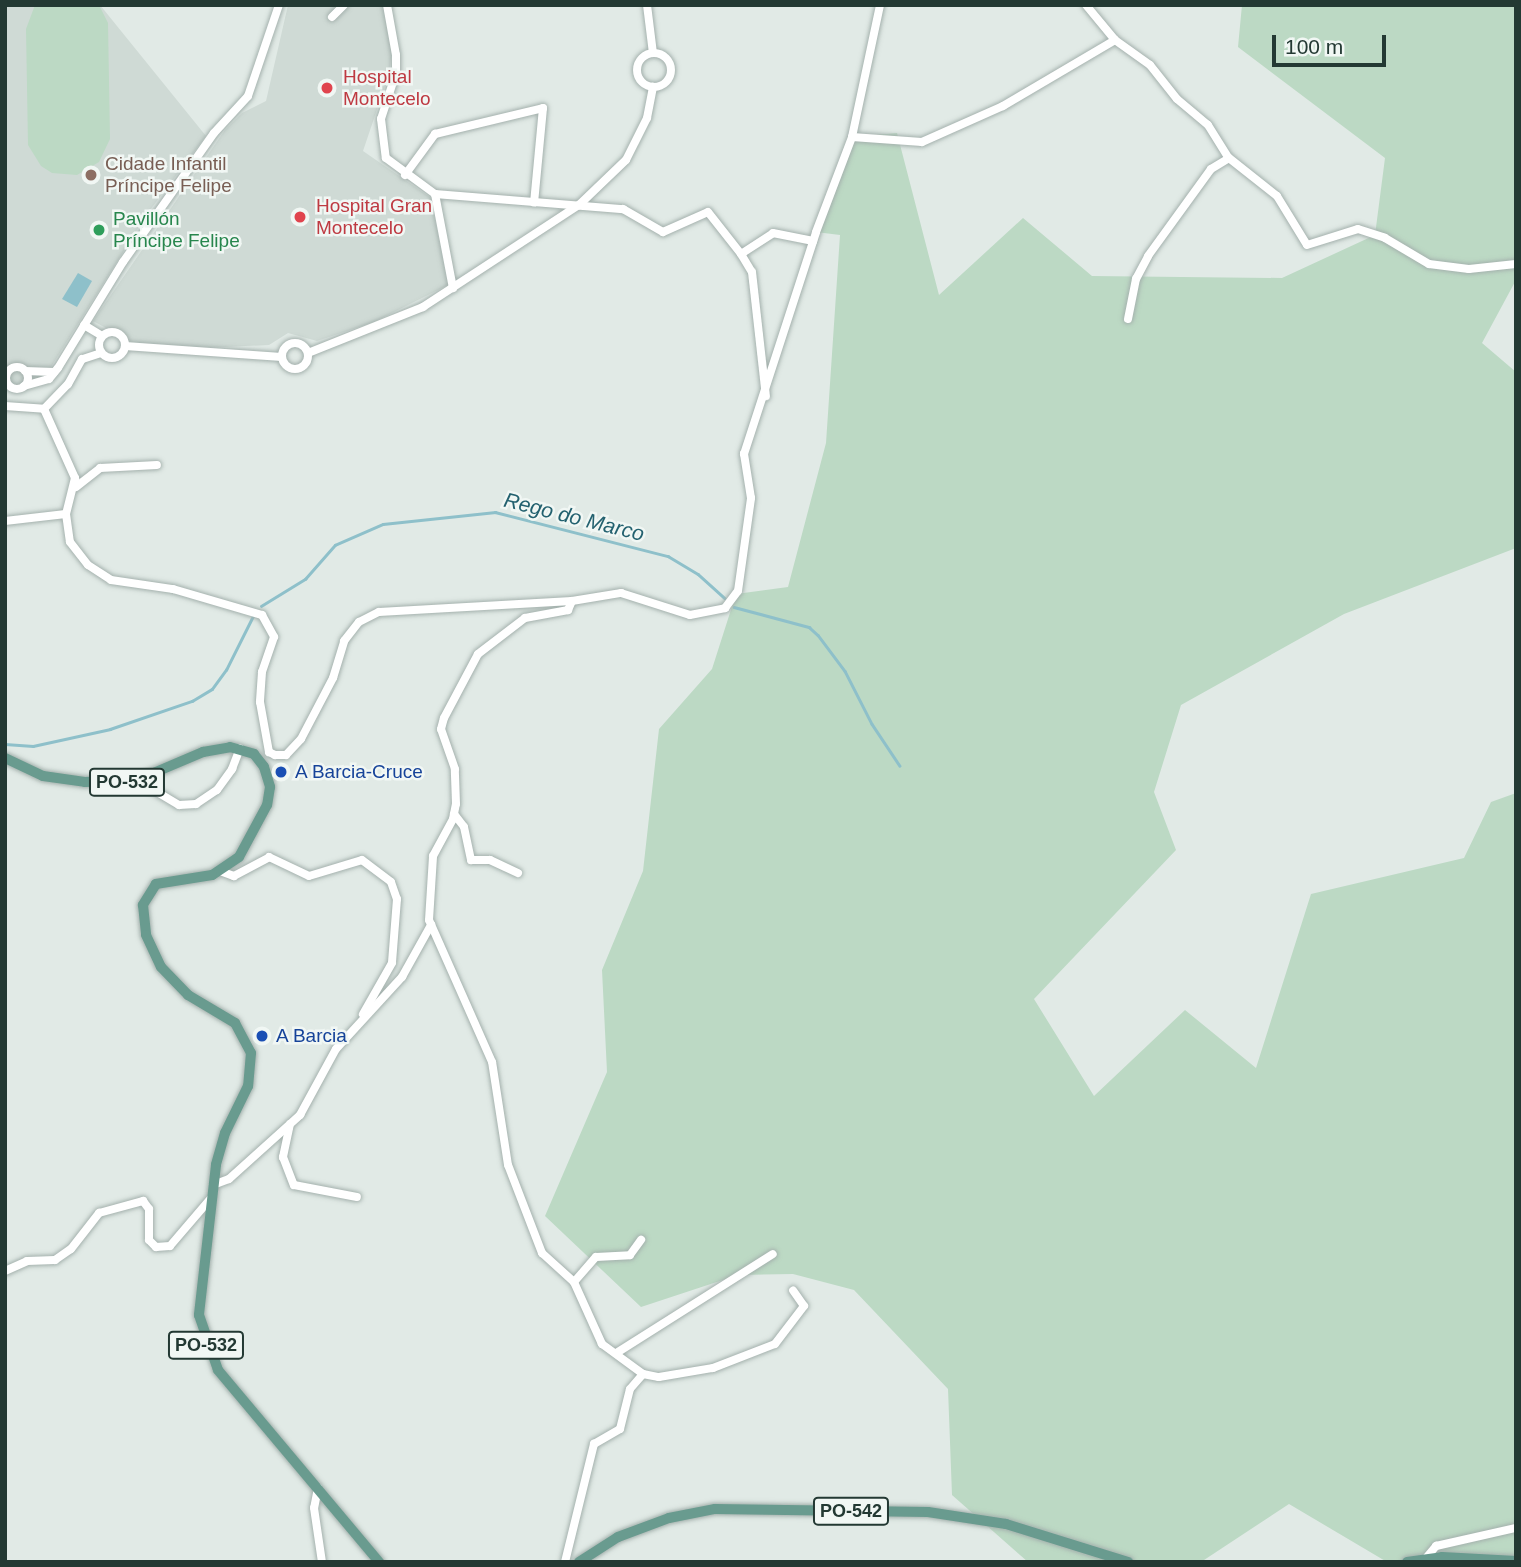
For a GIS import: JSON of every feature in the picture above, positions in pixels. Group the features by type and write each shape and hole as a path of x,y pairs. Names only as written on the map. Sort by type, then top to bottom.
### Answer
{"main road":[{"name":"PO-532","path":"5,758 43,776 85,782 137,780 211,750 240,748"},
{"path":"220,871 247,847 270,796 264,767 254,754 240,748"},
{"name":"PO-532","path":"220,871 156,884 143,905 146,935 161,967 188,995 235,1023 251,1053 252,1076 221,1145 213,1185 199,1301 202,1334 223,1376 379,1562"},
{"name":"PO-542","path":"579,1562 618,1537 669,1518 715,1508 928,1512 1006,1524 1128,1562"},
{"path":"1407,1562 1426,1558 1516,1561"}],"street":[{"path":"5,395 14,389 40,384 58,367 214,133 248,96 279,5"},
{"path":"332,17 344,5"},
{"path":"387,5 396,73 381,130 386,158 405,175 435,194 623,209 663,232 708,212 752,272 765,396"},
{"path":"647,5 653,53"},
{"path":"157,466 100,468 76,486 66,514 76,552 111,580 173,589 262,615 274,637 262,672 260,702 269,752 282,757 301,739 333,678 344,641 369,616 491,602 572,601 621,593 690,615 725,608 737,591 751,498 744,454 765,396 813,241 852,136 880,5"},
{"path":"1086,5 1115,40 1156,70 1177,99 1208,125 1229,158 1277,197 1307,245 1358,229 1385,238 1429,264 1469,269 1516,264"},
{"path":"852,136 922,142 1003,106 1115,40"},
{"path":"653,53 663,56 671,70 664,84 653,87 643,83 637,73 639,62 653,53"},
{"path":"308,352 359,336 453,288 579,205 626,160 648,118 653,87"},
{"path":"405,175 435,134 542,108 534,202"},
{"path":"1128,319 1136,279 1147,256 1206,174 1229,158"},
{"path":"435,194 453,288"},
{"path":"741,254 773,233 813,241"},
{"path":"84,325 103,336 115,332 125,346"},
{"path":"44,409 82,359 96,354 103,336"},
{"path":"290,343 303,345 308,352 307,361 297,369 285,365 282,357 290,343"},
{"path":"125,346 282,357"},
{"path":"14,389 6,379 13,368 25,371 58,367 96,354 115,358 125,346"},
{"path":"58,367 66,368 70,377"},
{"path":"24,386 25,371"},
{"path":"5,406 44,409"},
{"path":"44,409 76,486"},
{"path":"5,520 66,514"},
{"path":"572,601 568,610 536,614 515,624 468,666 441,729 455,769 454,814 433,856 431,925 492,1062 508,1164 523,1214 542,1253 575,1283 597,1336 643,1374 659,1377 701,1370 766,1349 779,1341 804,1306 793,1290"},
{"path":"137,780 169,800 196,804 217,790 232,769 240,748"},
{"path":"454,814 464,827 471,860 490,860 518,873"},
{"path":"220,871 234,876 269,857 309,876 362,860 391,882 397,899 392,963 363,1018"},
{"path":"213,1185 229,1179 306,1108 335,1049 402,977 431,925"},
{"path":"290,1123 283,1157 294,1185 357,1197"},
{"path":"5,1271 27,1261 54,1259 71,1249 99,1213 143,1202 149,1209 149,1240 156,1247 170,1246 212,1197"},
{"path":"575,1283 596,1257 630,1255 641,1240"},
{"path":"618,1352 773,1254"},
{"path":"565,1562 594,1444 620,1429 630,1389 643,1374"},
{"path":"318,1488 314,1508 322,1562"},
{"path":"1426,1558 1436,1546 1516,1528"}],"shaded area":[{"name":"Cidade Infantil Príncipe Felipe","path":"5,5 100,5 206,136 147,214 44,378 5,390"},
{"name":"Hospital Gran Montecelo","path":"288,5 385,5 392,50 389,74 363,151 431,198 448,285 374,322 317,341 288,333 269,345 184,349 132,342 93,321 225,130 242,113 266,101"}],"green space":[{"path":"35,5 99,5 108,23 110,139 99,162 77,175 52,173 41,166 28,145 26,29"},
{"path":"1242,5 1516,5 1516,280 1482,343 1516,372 1516,548 1344,614 1181,705 1154,792 1176,850 1034,999 1094,1096 1185,1010 1256,1068 1311,894 1464,858 1491,802 1516,793 1516,1559 1511,1562 1387,1562 1289,1504 1201,1562 1028,1562 952,1495 948,1389 854,1290 793,1274 738,1275 641,1307 545,1216 607,1072 602,970 643,871 659,729 712,669 736,594 788,587 826,443 840,235 816,232 852,137 897,133 939,295 1023,218 1092,276 1282,278 1375,235 1385,158 1238,47"}],"water":[{"path":"78,273 92,281 77,307 62,299"}],"waterway":[{"name":"Rego do Marco","path":"261,606 305,579 335,545 383,524 495,512 668,556 698,574 725,598"},
{"name":"Rego do Marco","path":"734,607 809,627 818,635 845,671 872,724 900,766"},
{"name":"Rego do Marco","path":"5,744 33,746 110,729 192,701 212,689 226,670 253,616"}],"place":[{"name":"Hospital Montecelo","path":"327,88"},
{"name":"Cidade Infantil Príncipe Felipe","path":"91,175"},
{"name":"Hospital Gran Montecelo","path":"300,217"},
{"name":"Pavillón Príncipe Felipe","path":"99,230"},
{"name":"A Barcia-Cruce","path":"281,772"},
{"name":"A Barcia","path":"262,1036"}]}
